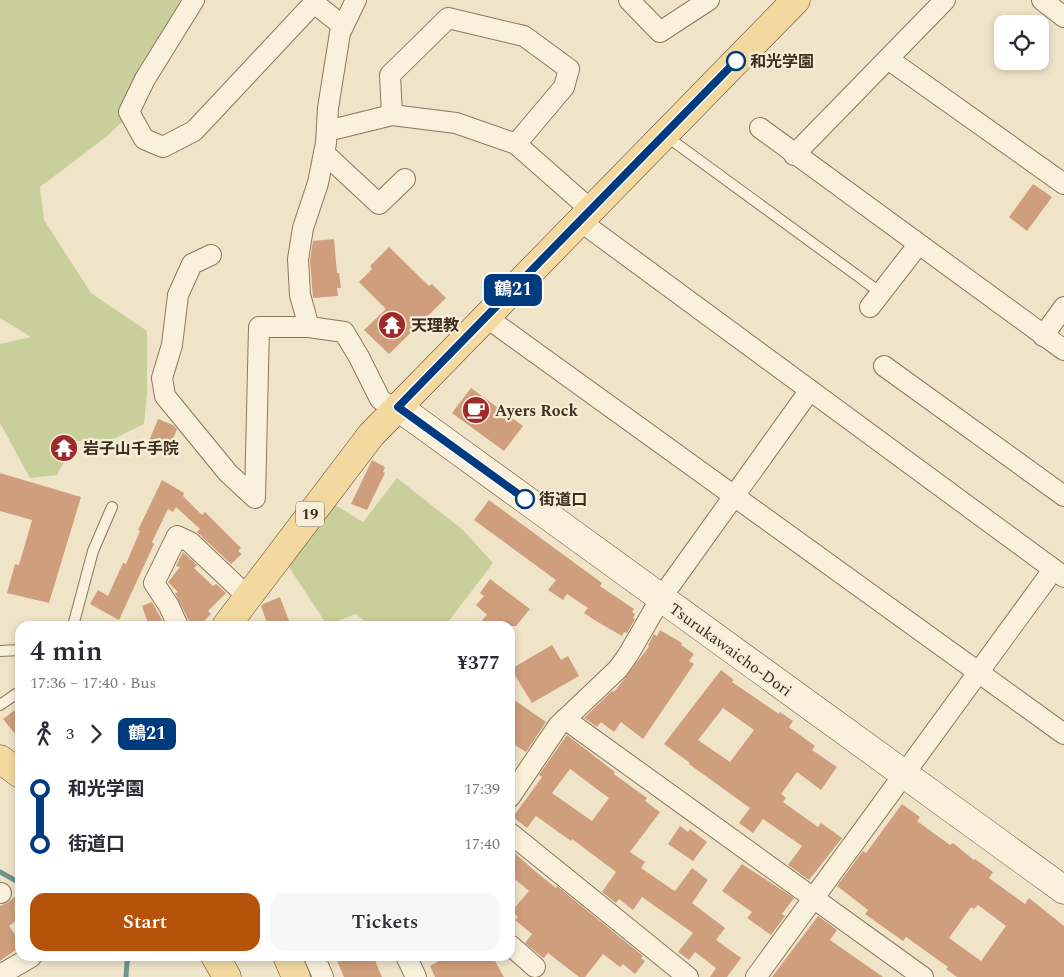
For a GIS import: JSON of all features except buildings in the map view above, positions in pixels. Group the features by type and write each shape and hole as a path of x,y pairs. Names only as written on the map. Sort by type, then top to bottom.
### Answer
{"main road":[{"name":"19","path":"230,621 370,435 796,0"},
{"path":"0,759 15,770"},
{"path":"218,961 227,977"},
{"path":"289,961 296,977"}],"street":[{"path":"194,0 145,79 129,112 144,139 163,147 194,131 314,3 343,26"},
{"path":"309,327 300,295 298,259 303,228 318,183 324,153 328,108 340,33 356,0"},
{"path":"629,0 660,32 699,3"},
{"path":"794,154 945,0"},
{"path":"1042,0 1064,17"},
{"path":"392,115 390,76 448,18 504,31 524,36 569,69 564,87 516,144"},
{"path":"888,59 1064,184"},
{"path":"327,131 392,115 456,123 516,144 586,216 810,390 1059,573 978,672 756,977"},
{"path":"760,128 1064,350"},
{"path":"324,153 378,204 406,179"},
{"path":"875,300 918,245"},
{"path":"211,256 192,264 178,295 172,345 162,382 165,396 228,473 255,498 259,327 309,327 344,332 380,399 385,403 398,407"},
{"path":"1043,336 1064,307"},
{"path":"486,317 1064,734"},
{"path":"884,366 1064,496"},
{"path":"515,790 558,726 618,669 661,598 810,390"},
{"name":"Tsurukawaicho-Dori","path":"398,407 1064,890"},
{"path":"176,621 154,582 177,536 190,542 248,597"},
{"path":"565,719 923,977"},
{"path":"515,837 688,977"},
{"path":"515,949 535,967"},
{"path":"0,975 25,961"},
{"path":"316,961 323,977"},
{"path":"408,961 416,977"}],"lane":[{"path":"665,135 875,300"},
{"path":"74,621 93,551 112,507"},
{"path":"0,651 15,650"},
{"path":"0,705 15,695"}],"green space":[{"path":"0,0 199,0 124,120 106,137 40,187 44,220 91,293 147,331 147,392 144,424 109,441 75,441 57,475 30,478 0,423 0,344 31,337 0,318"},
{"path":"397,478 463,530 493,563 449,621 364,621 356,614 338,621 324,621 287,564 332,503 363,522"}],"waterway":[{"path":"0,872 15,880"},
{"path":"126,977 128,961"}],"bus line":[{"name":"鶴21","path":"525,499 398,407 736,61"}],"place":[{"name":"和光学園","path":"736,61"},
{"name":"天理教","path":"392,325"},
{"name":"Ayers Rock","path":"476,410"},
{"name":"岩子山千手院","path":"64,448"},
{"name":"街道口","path":"525,499"}]}
